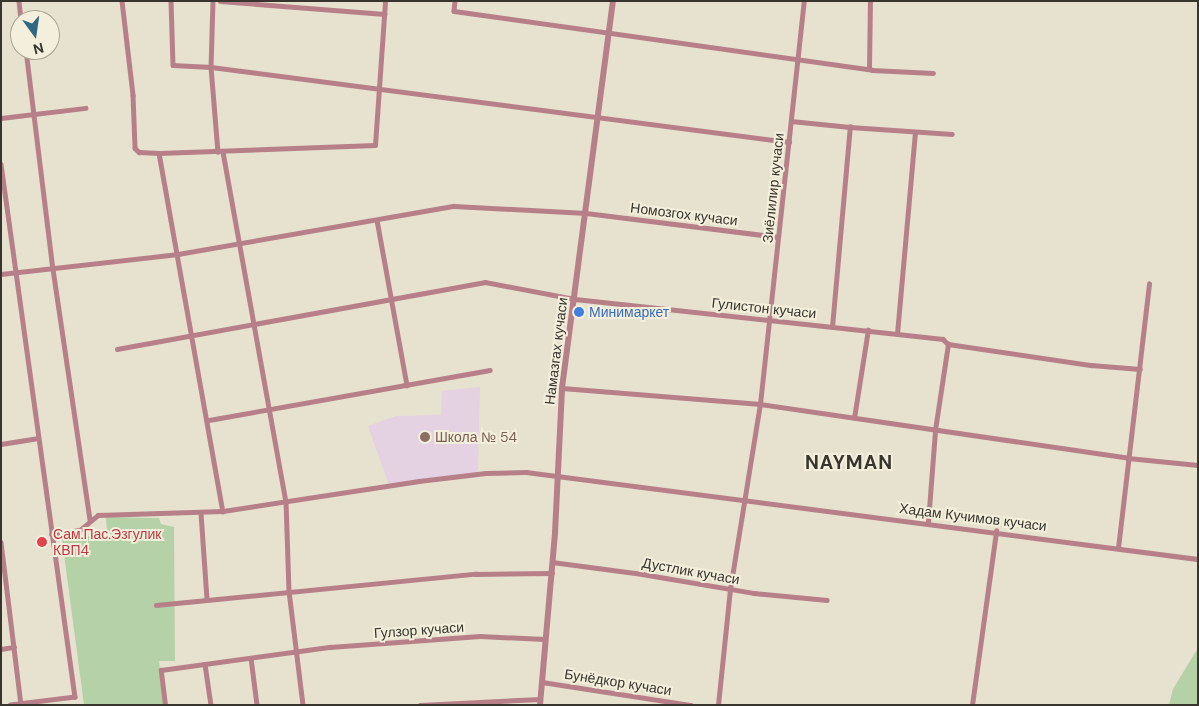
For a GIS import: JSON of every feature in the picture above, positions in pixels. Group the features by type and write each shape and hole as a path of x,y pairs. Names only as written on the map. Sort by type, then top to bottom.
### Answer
{"street":[{"path":"122,1 133,95 135,148 139,152 159,154 375,145 381,88 385,1"},
{"path":"171,1 173,66 212,67 789,142"},
{"path":"213,1 212,67 220,152 286,501 289,591 303,705"},
{"path":"220,1 384,14"},
{"path":"455,1 454,11 869,69 933,73"},
{"name":"Намазгах кучаси","path":"540,702 544,639 552,573 562,388 613,1"},
{"name":"Зиёлилир кучаси","path":"718,705 730,589 760,404 804,1"},
{"path":"869,69 870,1"},
{"path":"28,60 36,114 53,269 90,519 80,530 51,534"},
{"path":"1,118 85,108"},
{"path":"791,121 915,133 952,134"},
{"path":"832,327 850,127"},
{"path":"897,334 915,133"},
{"path":"159,154 209,420 222,512"},
{"path":"1,164 14,273 76,705"},
{"name":"Номозгох кучаси","path":"1,274 178,254 454,206 586,213 778,237"},
{"path":"377,220 407,385"},
{"name":"Гулистон кучаси","path":"117,349 392,297 484,282 575,299 943,339 948,344 1091,365 1140,369"},
{"path":"1118,548 1149,284"},
{"path":"854,418 868,330"},
{"path":"928,522 935,430 948,344"},
{"path":"209,420 490,370"},
{"path":"562,388 760,404 1128,458 1198,465"},
{"path":"1,444 37,438"},
{"name":"Хадам Кучимов кучаси","path":"90,519 114,514 222,512 286,501 486,473 556,476 745,502 928,522 1198,558"},
{"path":"201,513 207,599"},
{"path":"972,705 996,531"},
{"path":"1,542 21,704"},
{"name":"Дустлик кучаси","path":"552,562 730,589 827,600"},
{"path":"156,605 475,574 552,573"},
{"path":"1,598 8,597"},
{"name":"Гулзор кучаси","path":"165,705 161,670 295,652 480,636 544,639"},
{"path":"1,649 14,647"},
{"path":"251,658 257,705"},
{"path":"205,664 211,705"},
{"name":"Бунёдкор кучаси","path":"542,682 691,705"},
{"path":"10,705 75,697"},
{"path":"420,705 540,702"}],"shaded area":[{"name":"Школа № 54","path":"480,387 478,474 389,485 368,426 396,416 441,415 442,391"}],"green space":[{"path":"106,517 159,518 161,524 174,527 175,661 159,661 164,705 84,705 62,539 107,534"},
{"path":"1198,648 1198,705 1169,705 1173,689"}],"place":[{"name":"Минимаркет","path":"579,312"},
{"name":"Школа № 54","path":"425,437"},
{"name":"Сам.Пас.Эзгулик КВП4","path":"42,542"}],"district":[{"name":"NAYMAN","path":"849,463"}]}
